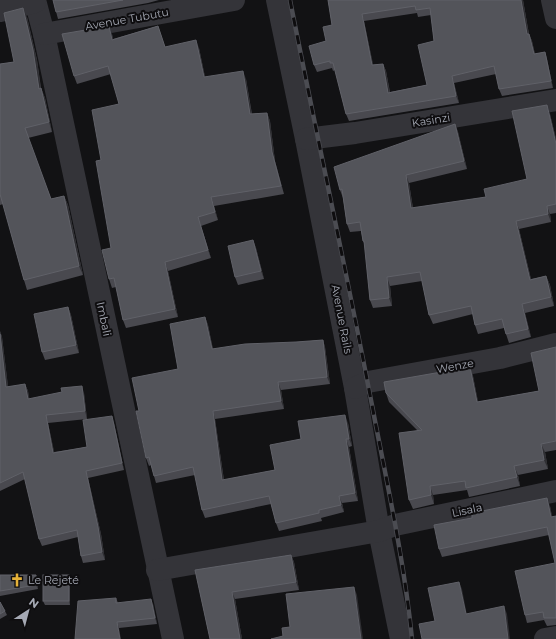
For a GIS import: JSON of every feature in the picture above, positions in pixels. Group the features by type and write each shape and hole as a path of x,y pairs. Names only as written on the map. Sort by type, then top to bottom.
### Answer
{"street":[{"name":"Avenue Tubutu","path":"44,34 234,0"},
{"name":"Avenue Rails","path":"277,0 355,388 379,531 401,639"},
{"path":"552,0 556,18"},
{"name":"Imbali","path":"35,1 44,34 157,570 173,639"},
{"path":"0,11 35,1"},
{"name":"Kasinzi","path":"306,139 317,136 355,133 556,100"},
{"name":"Wenze","path":"355,388 368,382 500,358 556,344"},
{"name":"Lisala","path":"157,570 379,531 395,525 556,491"},
{"path":"545,639 556,636"}],"building":[{"path":"53,0 123,0 56,12"},
{"path":"328,0 521,0 527,34 529,34 534,54 545,52 551,81 499,89 494,66 452,76 456,96 346,114 333,63 330,63 330,61 314,65 309,46 326,41 323,27 332,25","holes":["415,6 416,10 430,8 434,41 418,45 427,85 388,93 383,64 372,65 362,14"]},
{"path":"23,8 33,50 39,89 41,88 49,122 25,128 51,199 64,196 79,266 24,280 0,194 0,64 14,62 4,13"},
{"path":"109,26 112,40 158,26 165,47 196,40 204,77 243,71 250,114 267,113 272,152 281,186 211,197 215,212 198,217 208,250 165,262 175,309 123,320 114,278 109,279 102,250 111,248 96,161 101,160 92,110 119,104 108,66 74,76 62,34"},
{"path":"547,105 556,144 556,204 547,206 548,214 516,221 530,280 546,276 551,297 522,304 528,329 506,334 502,319 475,325 471,306 429,315 420,272 387,277 389,298 370,300 364,241 360,222 347,224 342,189 340,190 334,167 455,124 464,161 406,175 411,208 486,197 484,189 527,179 512,111"},
{"path":"253,240 261,271 235,277 228,246"},
{"path":"68,307 76,345 42,352 34,314"},
{"path":"205,317 212,349 245,344 323,340 327,377 278,382 281,401 213,411 222,480 275,470 270,445 301,439 298,421 345,415 349,439 346,439 355,493 339,496 341,505 319,510 319,513 276,523 269,496 202,510 193,467 154,476 149,457 146,458 136,411 139,411 132,378 178,369 170,324"},
{"path":"0,334 6,387 25,384 28,399 62,392 61,388 82,386 85,411 46,415 53,453 87,447 83,420 112,416 122,463 86,471 102,552 81,556 77,530 39,539 23,472 0,483"},
{"path":"556,347 556,441 541,444 544,460 514,466 517,477 466,488 465,481 430,486 431,495 409,500 399,433 422,430 386,393 384,382 470,367 477,402 539,391 531,353"},
{"path":"547,498 551,517 556,516 556,618 544,618 543,612 525,615 515,571 555,563 547,527 439,549 434,525 472,518 472,513"},
{"path":"291,555 296,582 232,592 240,639 210,639 195,570"},
{"path":"0,575 36,575 36,585 0,591"},
{"path":"43,575 69,575 69,601 43,601"},
{"path":"459,582 466,614 504,606 508,639 422,639 419,624 435,621 428,588"},
{"path":"354,587 361,639 271,639 283,636 282,628 290,627 286,594"},
{"path":"116,598 116,603 151,599 155,618 117,622 120,639 75,639 78,601"},
{"path":"0,602 5,611 0,614"}],"railway":[{"path":"290,0 392,506 412,639"}],"place":[{"name":"Le Rejeté","path":"17,580"}]}
